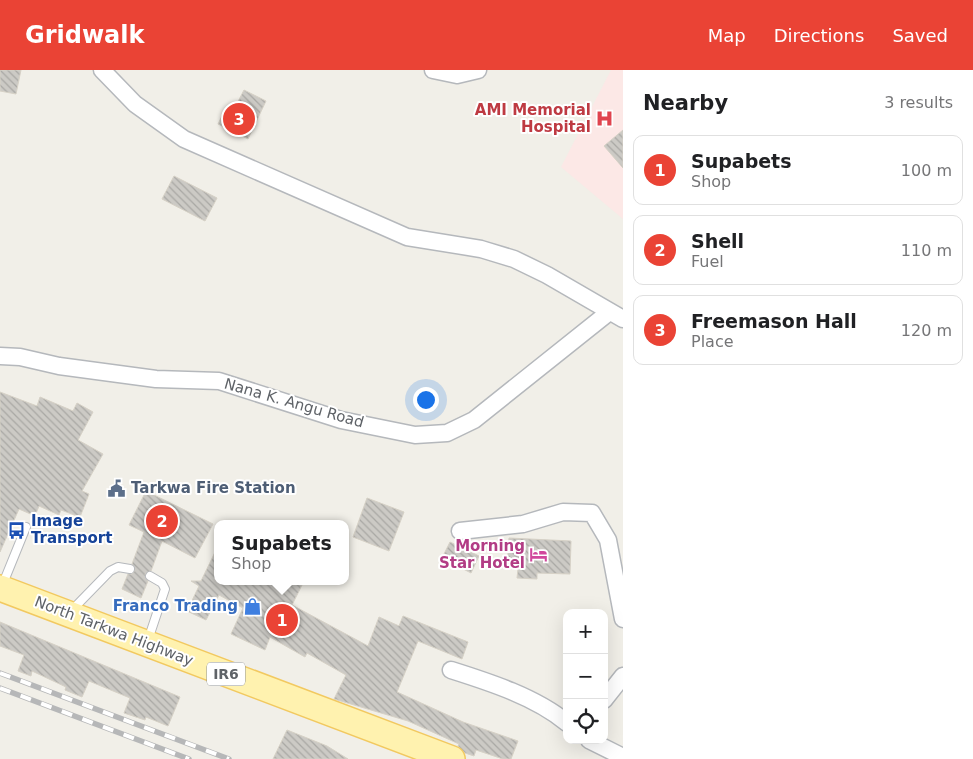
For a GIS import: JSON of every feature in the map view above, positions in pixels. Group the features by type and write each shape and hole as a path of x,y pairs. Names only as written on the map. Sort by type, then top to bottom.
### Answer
{"main road":[{"name":"North Tarkwa Highway","path":"0,588 452,759"}],"street":[{"path":"102,70 135,104 184,139 406,237 481,249 514,259 547,275 616,316"},
{"path":"433,70 457,75 478,70"},
{"name":"Nana K. Angu Road","path":"0,356 20,357 59,366 156,379 219,381 341,420 415,435 447,433 474,420 616,316"},
{"path":"460,532 523,524 563,512 592,513 608,540 623,619"},
{"path":"451,670 491,682 563,720"},
{"path":"605,699 623,676"},
{"path":"597,744 623,757"}],"lane":[{"path":"0,588 26,527"},
{"path":"68,615 110,571 118,567 130,569"},
{"path":"146,644 165,589 162,583 150,576"}],"shaded area":[{"name":"AMI Memorial Hospital","path":"611,70 623,70 623,219 561,167"}],"building":[{"path":"0,70 21,70 16,94 0,91"},
{"path":"244,90 266,101 248,139 218,124 225,110 232,113"},
{"path":"623,130 623,168 604,146"},
{"path":"174,176 217,198 205,221 162,199"},
{"path":"0,392 37,406 40,397 73,411 77,403 93,412 78,440 103,454 82,491 89,494 80,517 61,510 59,515 39,506 35,516 19,509 0,552"},
{"path":"146,491 213,524 195,558 162,541 151,571 145,574 148,581 141,598 122,589 128,574 132,574 135,570 132,564 144,532 129,525"},
{"path":"367,498 404,512 389,551 353,537"},
{"name":"Morning Star Hotel","path":"509,538 571,541 570,574 537,573 537,579 517,578 518,569 507,568"},
{"path":"450,542 479,556 471,573 442,558"},
{"path":"214,554 214,585 302,585 292,605 368,646 379,617 399,626 403,616 468,642 462,659 418,641 397,692 463,722 518,741 511,759 503,759 476,750 474,756 465,753 458,746 459,744 408,721 334,699 346,675 307,653 305,657 270,637 265,650 231,634 243,608 219,595 206,620 187,611 199,586 191,581 201,581"},
{"path":"0,622 180,697 168,726 146,717 145,720 124,713 130,698 89,681 82,697 65,690 66,687 32,671 31,676 18,671 24,655 0,646"},
{"path":"287,730 327,746 348,759 273,759"}],"railway":[{"path":"0,673 229,759"},
{"path":"0,688 189,759"}],"place":[{"name":"Freemason Hall","path":"239,119"},
{"name":"AMI Memorial Hospital","path":"605,119"},
{"name":"Tarkwa Fire Station","path":"117,488"},
{"name":"Shell","path":"162,521"},
{"name":"Image Transport","path":"17,530"},
{"name":"Morning Star Hotel","path":"539,555"},
{"name":"Franco Trading","path":"252,606"},
{"name":"Supabets","path":"282,620"}]}
